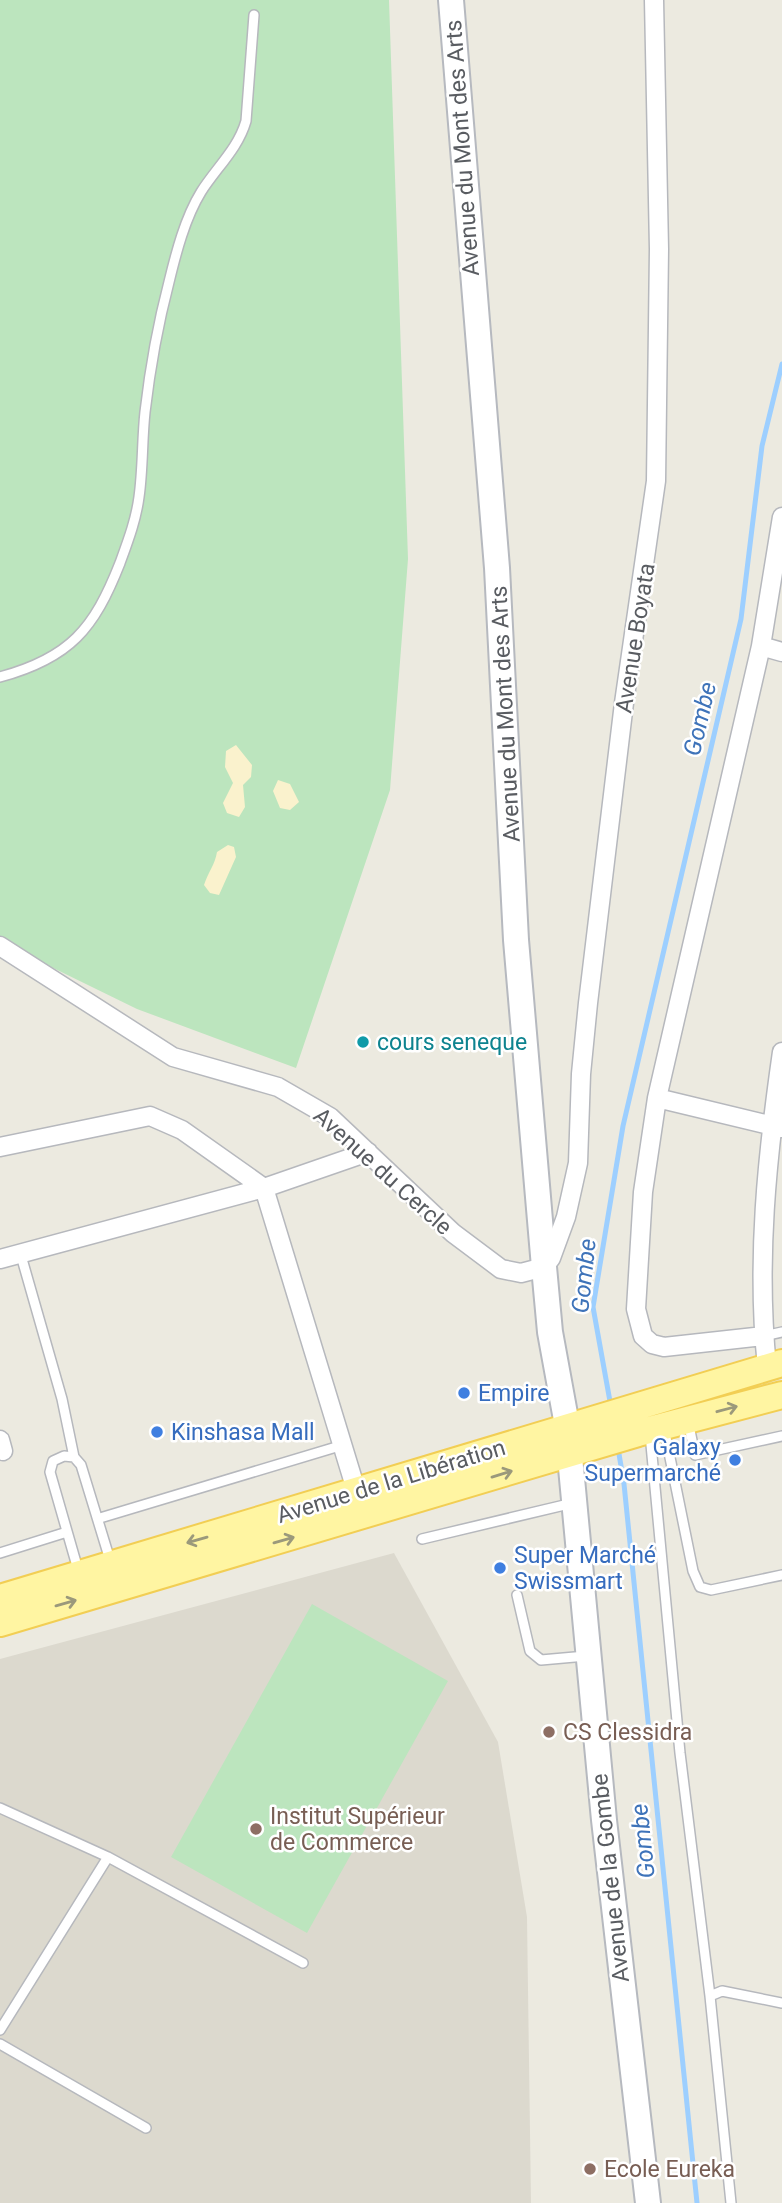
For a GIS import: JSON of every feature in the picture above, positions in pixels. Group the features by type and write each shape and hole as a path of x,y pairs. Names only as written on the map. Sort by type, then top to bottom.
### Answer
{"main road":[{"name":"Avenue de la Libération","path":"0,1598 357,1493 775,1365"},
{"name":"Avenue de la Libération","path":"0,1623 582,1449 782,1395"}],"street":[{"name":"Avenue du Mont des Arts","path":"451,0 497,568 516,940 544,1267 550,1332 579,1423"},
{"name":"Avenue Boyata","path":"544,1267 555,1250 566,1217 578,1163 581,1074 587,1015 624,703 656,481 659,249 654,0"},
{"path":"764,1336 664,1347 652,1344 643,1336 636,1309 642,1205 657,1098 761,646 782,517"},
{"path":"761,646 782,652"},
{"name":"Avenue du Cercle","path":"0,946 173,1057 278,1087 331,1117 453,1233 486,1259 511,1272 521,1273 544,1267"},
{"path":"775,1365 764,1336 761,1308 763,1218 777,1128 782,1052"},
{"path":"657,1098 777,1128"},
{"path":"0,1147 150,1116 182,1130 264,1188 357,1493"},
{"path":"0,1259 264,1188 368,1152"},
{"name":"Avenue de la Gombe","path":"579,1423 582,1449 574,1503 587,1656 621,1990 648,2203"}],"lane":[{"path":"0,677 40,665 77,639 103,606 118,568 132,530 139,497 145,415 169,282 188,219 200,194 242,136 246,121 254,15"},
{"path":"20,1252 62,1399 74,1457 81,1465 100,1518 111,1565"},
{"path":"764,1336 782,1332"},
{"path":"660,1427 695,1455 782,1436"},
{"path":"660,1427 693,1572 700,1587 711,1590 782,1575"},
{"path":"660,1427 680,1753 710,1996 731,2203"},
{"path":"100,1518 343,1444"},
{"path":"74,1457 64,1456 54,1461 50,1472 79,1575"},
{"path":"422,1539 574,1503"},
{"path":"0,1553 67,1532"},
{"path":"517,1595 530,1651 541,1660 587,1656"},
{"path":"0,1808 108,1857 303,1963"},
{"path":"0,2030 108,1857"},
{"path":"710,1996 722,1991 782,2003"},
{"path":"0,2044 146,2127"}],"shaded area":[{"name":"Institut Supérieur de Commerce","path":"394,1553 498,1742 527,1917 531,2203 0,2203 0,1659"}],"green space":[{"path":"0,0 389,0 408,559 390,790 296,1068 137,1009 0,942"},
{"path":"312,1604 448,1681 307,1933 171,1857"}],"sand":[{"path":"236,745 252,765 251,777 243,785 245,807 239,817 227,813 223,803 233,783 225,767 226,751"},
{"path":"278,780 290,784 299,802 290,810 280,808 273,791"},
{"path":"228,845 234,847 236,857 219,895 210,893 204,885 217,852"}],"waterway":[{"name":"Gombe","path":"611,1407 593,1307 623,1126 741,619 762,446 782,364"},
{"name":"Gombe","path":"618,1448 624,1484 697,2203"}],"place":[{"name":"cours seneque","path":"363,1042"},
{"name":"Empire","path":"464,1393"},
{"name":"Kinshasa Mall","path":"157,1432"},
{"name":"Galaxy Supermarché","path":"735,1460"},
{"name":"Super Marché Swissmart","path":"500,1568"},
{"name":"CS Clessidra","path":"549,1732"},
{"name":"Institut Supérieur de Commerce","path":"256,1829"},
{"name":"Ecole Eureka","path":"590,2169"}]}
